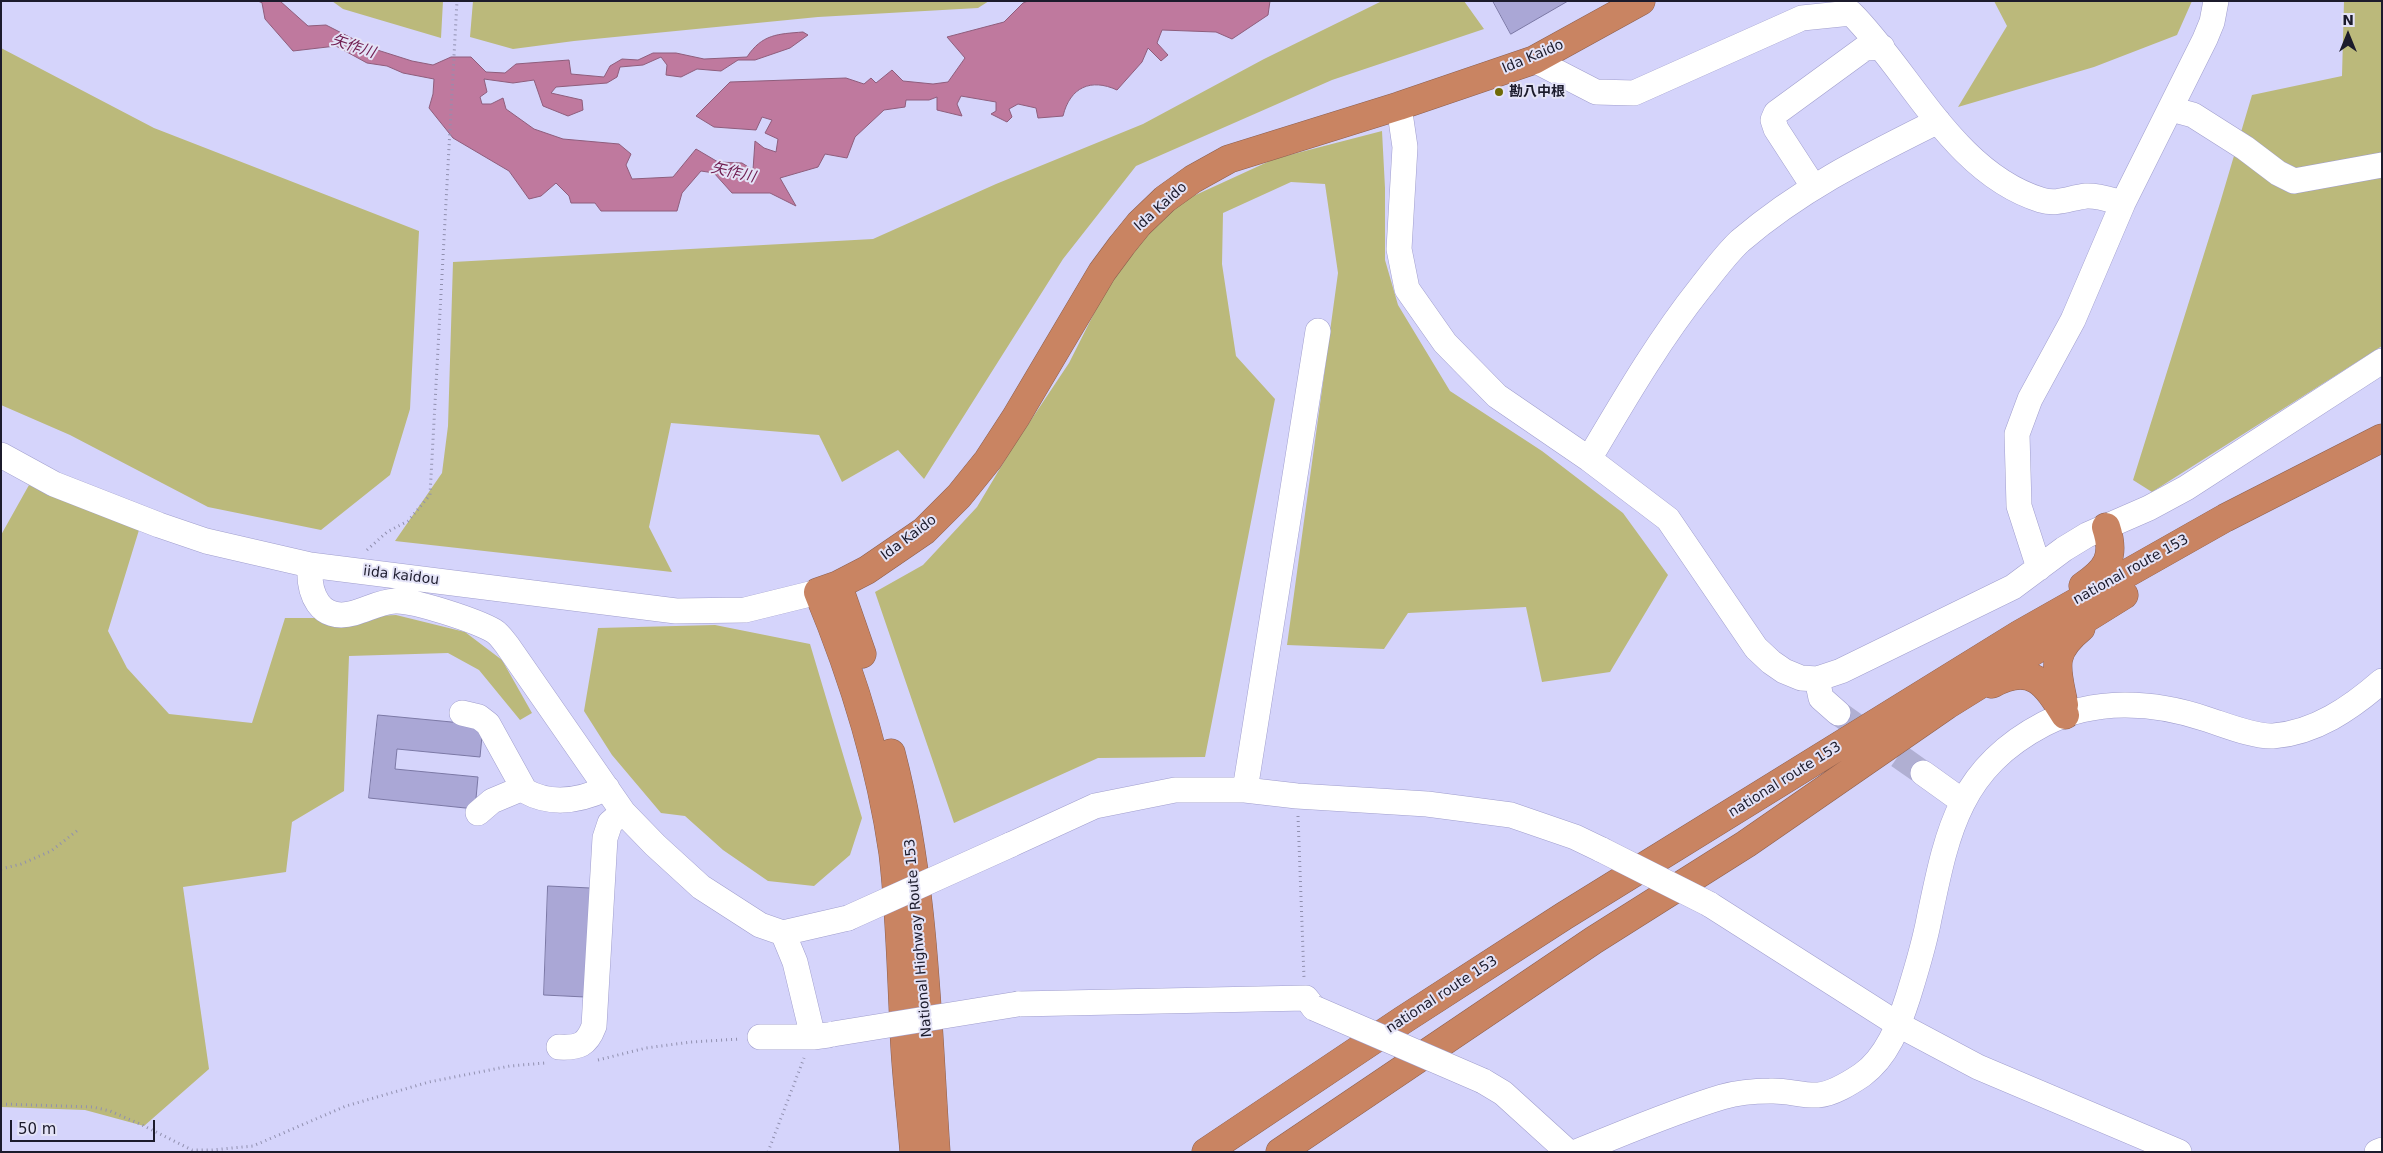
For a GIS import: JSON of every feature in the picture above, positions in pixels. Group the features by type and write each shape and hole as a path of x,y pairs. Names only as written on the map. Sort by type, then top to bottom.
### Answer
{"highway":[{"name":"Ida Kaido","path":"828,588 867,570 924,531 959,496 988,460 1016,417 1102,272 1139,224 1165,199 1193,179 1229,159 1399,106 1534,60 1641,1"},
{"name":"national route 153","path":"1206,1152 1402,1020 1564,916 2020,634 2226,518 2382,438"},
{"name":"national route 153","path":"1280,1152 1594,940 1746,844 1894,740 2006,666 2132,590 2305,496 2382,458"},
{"path":"2020,634 2055,604 2099,576 2105,569 2110,549 2106,527"},
{"name":"National Highway Route 153","path":"828,588 843,651 876,765 895,876 902,963 904,1029 914,1152"},
{"name":"National Highway Route 153","path":"828,588 867,671 902,794 918,908 936,1152"},
{"path":"2065,715 2057,669 2062,647 2080,629 2132,590"},
{"path":"1894,740 2009,676 2032,676 2042,682 2065,715"}],"street":[{"path":"2039,568 2019,506 2017,434 2030,400 2073,320 2123,203 2172,109 2205,39 2212,22 2216,1"},
{"path":"1534,60 1596,92 1634,93 1802,18 1851,13 1882,47 1938,121 1985,170 2022,192 2042,200 2060,203 2085,196 2095,196 2123,203"},
{"path":"1812,186 1776,130 1773,120 1776,113 1865,48 1882,47"},
{"path":"1399,106 1405,147 1399,249 1406,289 1445,343 1497,396 1589,459 1668,519 1756,648 1784,671 1801,678 1817,680 1841,671 1978,606 2013,587 2064,549 2186,488 2382,361"},
{"path":"2172,109 2192,115 2246,148 2278,173 2294,181 2382,165"},
{"path":"1589,459 1670,326 1740,242 1812,186 1851,164 1938,121"},
{"path":"1245,790 1318,331"},
{"name":"iida kaidou","path":"1,454 54,484 159,525 206,541 310,565 676,612 745,610 828,588"},
{"path":"310,565 309,582 314,599 324,610 338,615 352,614 381,604 406,602 480,624 496,632 623,812 655,845 701,887 760,925 783,933 848,918 1095,806 1175,790 1245,790 1297,796 1427,804 1511,815 1575,837 1709,904 1899,1025 1978,1067 2130,1143 2179,1152"},
{"path":"1817,680 1821,698 1838,713"},
{"path":"1576,1152 1724,1097 1770,1091 1819,1095 1836,1090 1864,1074 1883,1052 1899,1025 1921,955 1938,868 1948,833 1962,801 1985,770 2004,750 2044,724 2065,715 2090,708 2135,704 2186,712 2237,729 2272,736 2319,726 2364,696 2382,681"},
{"path":"462,713 479,717 492,730 523,788 536,797 552,801 589,796 607,788"},
{"path":"1923,773 1962,801"},
{"path":"478,814 492,801 523,788"},
{"path":"553,1055 582,1045 590,1038 594,1026 605,838 610,823 623,812"},
{"path":"783,933 823,1036"},
{"path":"760,1037 823,1036 1018,1004 1310,1003 1483,1081 1503,1093 1568,1152"},
{"path":"2377,1152 2382,1150"}],"path":[{"path":"355,570 370,545 386,532 408,521 430,495 457,1"},
{"path":"1297,796 1302,953 1310,1003"},
{"path":"1,869 21,864 51,851 78,830"},
{"path":"768,1152 786,1109 799,1068 823,1036"},
{"path":"592,1061 646,1048 682,1043 760,1037"},
{"path":"1,1104 94,1107 110,1111 140,1124 192,1150 212,1150 253,1146 346,1106 429,1082 510,1066 553,1055"}],"shaded area":[{"path":"332,1 443,1 441,38 343,9"},
{"path":"473,1 989,1 978,8 818,17 574,41 513,49 470,37"},
{"path":"1382,1 1464,1 1484,29 1332,80 1136,166 1063,259 924,479 898,450 842,482 819,435 671,423 649,527 672,572 395,541 442,473 448,426 453,262 873,239 996,184 1143,124 1264,59"},
{"path":"1994,1 2192,1 2177,35 2094,67 1958,107 2007,26"},
{"path":"2344,1 2382,1 2382,346 2152,492 2133,480 2252,95 2342,76"},
{"path":"1,48 154,128 419,231 410,409 390,475 321,530 208,507 70,435 1,405"},
{"path":"1382,131 1385,188 1385,260 1398,305 1450,391 1542,451 1623,513 1668,575 1610,672 1542,682 1526,607 1408,613 1384,649 1287,645 1338,273 1325,184 1291,182 1223,213 1222,264 1236,356 1275,399 1205,757 1098,758 954,823 875,592 923,565 977,507 1011,450 1069,363 1120,262 1176,204 1274,159"},
{"path":"29,485 139,530 108,631 127,668 169,714 252,723 285,618 396,615 465,632 502,660 532,713 520,720 479,670 448,653 349,656 344,791 292,822 286,872 183,887 209,1069 144,1126 85,1110 1,1107 1,535"},
{"path":"715,625 810,644 862,818 850,855 814,886 768,881 723,850 685,816 661,813 612,755 584,711 598,628"}],"water":[{"name":"矢作川","path":"258,1 280,1 308,26 326,25 371,48 412,61 433,65 451,57 471,57 486,72 505,73 516,64 569,60 571,74 604,77 610,66 622,59 638,60 653,53 676,53 704,59 747,57 759,44 771,37 803,32 808,35 790,48 755,60 738,60 721,71 697,69 681,77 666,75 667,65 661,57 643,65 620,67 617,77 607,83 556,87 551,93 582,100 583,110 568,116 543,106 534,80 513,83 484,79 487,92 480,97 482,104 491,104 503,98 506,109 534,129 563,139 619,144 631,154 626,165 632,179 673,177 696,149 718,162 742,163 753,170 755,141 764,148 776,152 778,139 765,133 772,120 762,117 756,130 714,127 696,116 730,82 846,78 864,84 871,78 876,83 892,70 903,81 933,84 948,82 965,58 947,37 1004,22 1023,3 1028,1 1270,1 1268,15 1232,39 1216,32 1162,30 1157,43 1168,55 1161,61 1148,48 1142,62 1117,90 1099,85 1090,85 1083,88 1071,98 1063,116 1038,118 1036,108 1018,104 1009,109 1012,117 1007,122 991,114 996,111 996,102 961,96 957,104 962,116 937,110 937,97 929,100 906,100 905,107 884,110 855,137 847,158 825,154 818,167 780,178 796,206 770,193 732,193 714,173 701,171 682,193 677,211 601,211 595,203 571,203 569,196 556,183 541,196 529,199 509,171 453,138 429,108 433,94 434,79 403,73 387,66 367,63 336,46 293,51 265,19 262,3"}],"building":[{"path":"1493,1 1568,1 1511,34"},
{"path":"378,715 483,725 480,757 397,749 395,769 478,777 475,809 369,798"},
{"path":"548,886 590,888 585,997 544,995"}],"tunnel":[{"path":"1838,713 1923,773"}],"place":[{"name":"勘八中根","path":"1499,92"}]}
